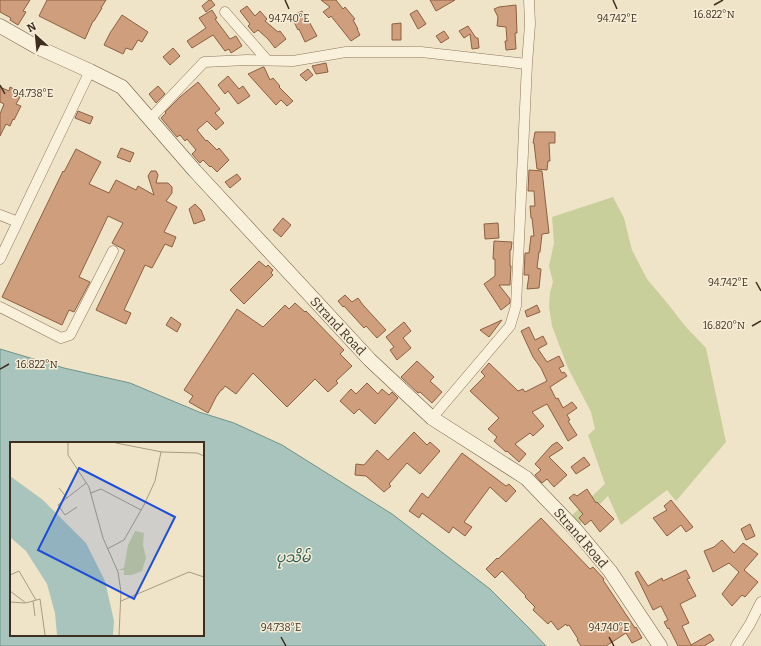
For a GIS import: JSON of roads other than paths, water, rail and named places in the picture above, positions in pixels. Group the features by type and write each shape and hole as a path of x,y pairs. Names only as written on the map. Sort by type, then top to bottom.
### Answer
{"main road":[{"name":"Strand Road","path":"0,26 37,47 122,87 200,176 370,360 432,418 526,478 575,528 610,571 660,646"}],"street":[{"path":"432,418 510,326 516,306 530,0"},
{"path":"225,12 267,60"},
{"path":"150,119 204,62 247,60 293,61 346,52 421,52 527,64"},
{"path":"0,259 90,71"},
{"path":"0,215 18,222"},
{"path":"0,307 61,338 70,335 113,252"},
{"path":"736,646 750,624 761,602"}],"water":[{"name":"ပုသိမ်","path":"0,349 64,368 130,383 199,412 234,423 282,445 392,514 490,589 546,646 0,646"}]}
